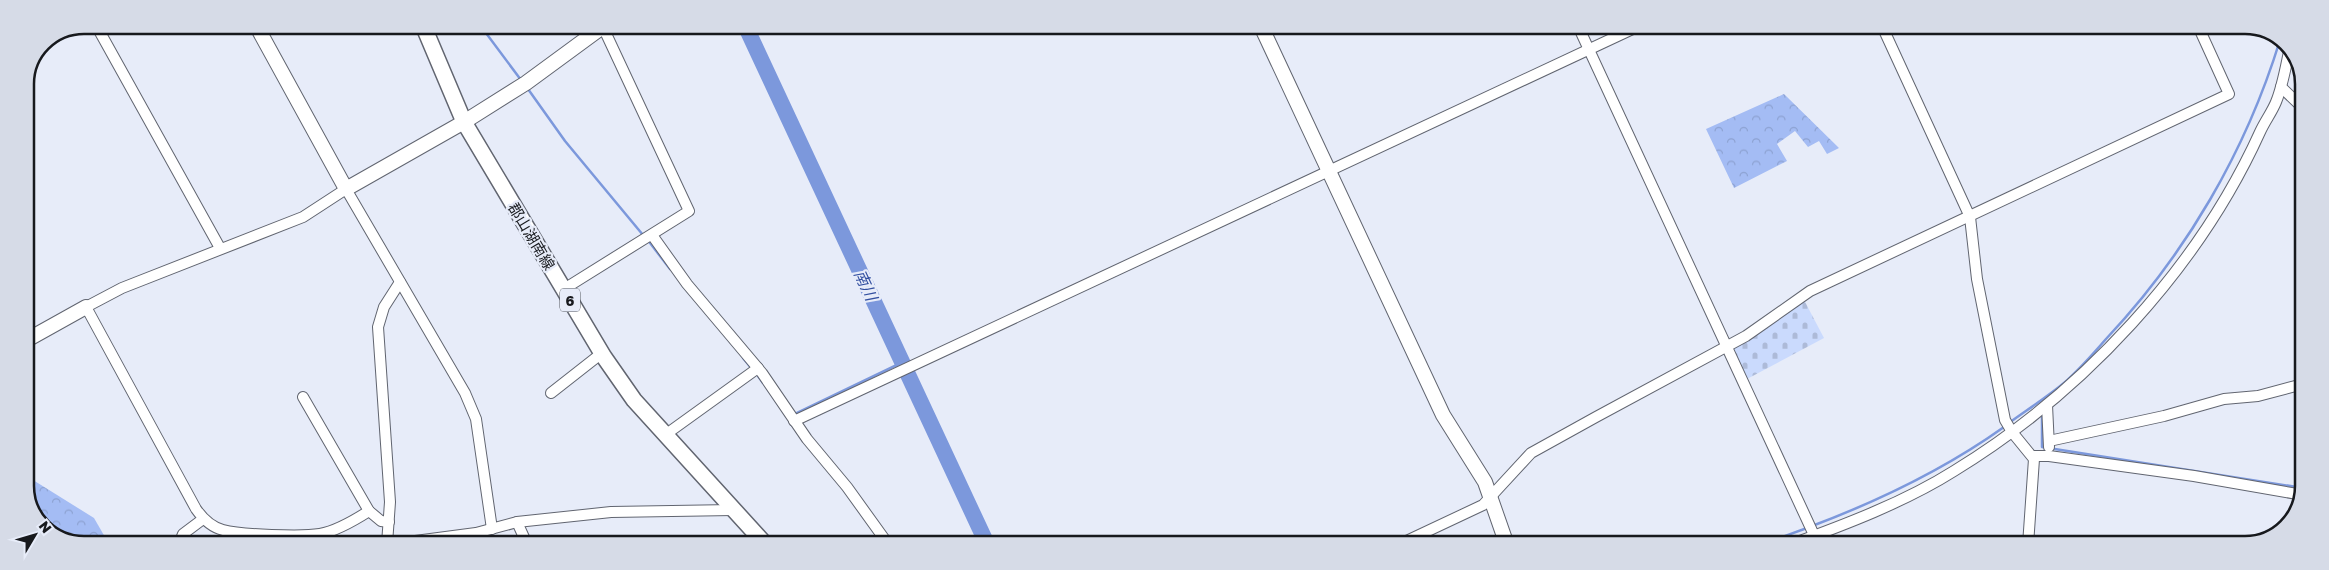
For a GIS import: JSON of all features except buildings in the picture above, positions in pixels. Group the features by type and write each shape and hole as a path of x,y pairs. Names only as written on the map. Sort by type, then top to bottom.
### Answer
{"main road":[{"name":"郡山湖南線","path":"427,34 464,122 602,353 634,400 757,536"}],"street":[{"path":"101,34 220,248"},
{"path":"261,34 346,188 465,393 474,412 492,529"},
{"path":"34,337 122,288 303,217 346,188 464,122 526,83 593,34"},
{"path":"564,289 689,211 608,34"},
{"path":"1265,34 1443,415 1478,471 1504,536"},
{"path":"1582,34 1812,530"},
{"path":"794,421 1622,34"},
{"path":"1886,34 1970,217 1977,279 2009,426 2034,456 2029,536"},
{"path":"1415,536 1482,505 1527,457 1543,445 1580,427 1728,346 1760,327 1810,291 2229,94 2202,34"},
{"path":"1803,536 1812,530 1929,486 2009,426 2047,405 2082,374 2135,319 2178,268 2211,220 2250,157 2281,87 2288,57"},
{"path":"2281,87 2295,100"},
{"path":"652,235 687,284 758,368 794,421 847,487 882,536"},
{"path":"388,536 389,495 378,327 384,307 400,282"},
{"path":"86,307 203,519 223,530 315,534 356,520 368,511"},
{"path":"552,393 602,353"},
{"path":"665,435 758,368"},
{"path":"2049,441 2164,416 2224,399 2255,397 2295,386"},
{"path":"303,397 368,511 381,521 389,522"},
{"path":"2047,405 2049,456"},
{"path":"2034,456 2049,456 2194,476 2294,493"},
{"path":"446,536 492,529 517,522 611,512 733,510"},
{"path":"182,536 203,519"},
{"path":"517,522 523,536"}],"green space":[{"path":"1784,94 1839,148 1827,154 1819,141 1808,147 1795,131 1777,144 1787,161 1734,188 1706,129"},
{"path":"1804,300 1824,338 1747,379 1733,350 1735,347"},
{"path":"34,481 94,518 104,536 74,535 60,530 60,510 40,510 35,496"}],"waterway":[{"path":"487,34 521,80"},
{"name":"南川","path":"749,34 983,536"},
{"path":"2009,423 2075,373 2135,306 2162,272 2187,236 2231,161 2250,122 2278,46"},
{"path":"528,89 565,141 643,235"},
{"path":"647,239 670,269"},
{"path":"743,358 752,369"},
{"path":"797,413 901,363"},
{"path":"756,373 763,383"},
{"path":"2042,413 2042,447 2295,487"},
{"path":"1812,526 1888,494 1936,470 2004,427"},
{"path":"1785,536 1807,528"}]}
